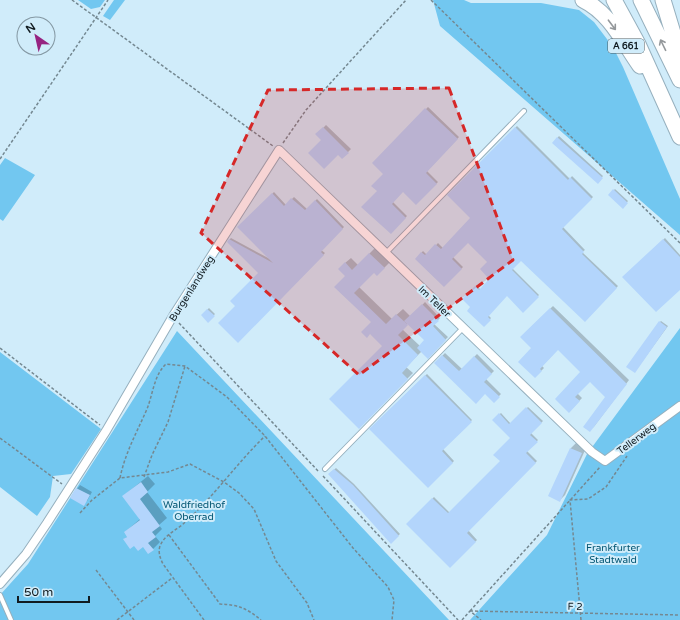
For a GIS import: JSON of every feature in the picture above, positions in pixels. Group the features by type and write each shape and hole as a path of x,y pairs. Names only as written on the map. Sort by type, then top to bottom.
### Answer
{"highway":[{"name":"A 661","path":"583,0 599,10 607,18 663,99"},
{"name":"A 661","path":"614,0 638,44 680,137"},
{"name":"A 661","path":"641,0 680,80"},
{"path":"663,0 680,56"}],"street":[{"name":"Im Teller","path":"279,150 592,452 605,461"},
{"name":"Burgenlandweg","path":"0,584 26,554 106,431 173,316 279,150"},
{"name":"Tellerweg","path":"605,461 680,406"}],"lane":[{"path":"386,253 524,111"},
{"path":"325,469 463,328"},
{"path":"0,595 11,620"}],"path":[{"path":"72,0 279,150 306,110 406,0"},
{"path":"0,159 108,0"},
{"path":"431,0 680,243"},
{"path":"173,316 458,620"},
{"path":"0,348 106,431"},
{"path":"120,478 124,460 147,408 160,370 166,364 186,366 227,397 265,436 353,548 388,587 394,600 392,620"},
{"path":"144,476 152,455 168,422 186,366"},
{"path":"204,620 172,578 160,557 160,547 169,535 206,503 245,455 265,436"},
{"path":"0,438 69,488"},
{"path":"570,500 588,499 606,487 626,460 632,441"},
{"path":"462,620 605,461"},
{"path":"80,514 92,500 120,478 168,472 190,464 224,482 239,493 254,509 276,561 308,603 314,620"},
{"path":"570,500 581,620"},
{"path":"169,535 220,604 236,605 249,610 261,620"},
{"path":"96,570 134,620"},
{"path":"117,620 172,578"},
{"path":"470,611 481,620"},
{"name":"F 2","path":"470,611 680,615"}],"highlighted area":[{"path":"449,88 513,260 359,375 201,233 268,90"}],"green space":[{"path":"78,0 105,0 100,7 91,9"},
{"path":"114,0 125,0 110,20 103,16"},
{"path":"433,0 464,0 471,3 541,3 579,10 594,22 613,47 623,67 680,199 680,235 440,26"},
{"path":"5,158 35,175 3,221 0,219 0,165"},
{"name":"Frankfurter Stadtwald","path":"680,328 680,620 470,620 547,535 587,454"},
{"name":"Waldfriedhof Oberrad","path":"177,331 449,620 0,620 0,595 28,564"},
{"path":"0,352 101,429 71,474 53,476 50,497 37,516 0,487"}],"building":[{"path":"425,108 458,139 426,173 437,184 416,205 403,192 392,204 406,218 391,234 361,207 377,191 371,186 383,174 372,163"},
{"path":"323,127 349,153 342,159 338,155 324,169 308,153 321,140 315,134"},
{"path":"515,127 568,180 570,177 592,199 562,229 584,252 582,254 617,288 585,322 521,261 512,270 539,297 523,313 507,296 488,317 491,320 484,327 467,311 470,307 462,299 475,286 479,290 489,279 480,269 487,262 468,243 452,259 462,269 444,287 415,259 421,252 425,255 435,244 441,249 470,218 447,195"},
{"path":"557,137 603,178 598,184 552,143"},
{"path":"613,189 628,203 623,209 608,195"},
{"path":"272,193 284,206 291,198 305,210 315,200 343,229 321,252 324,255 238,343 218,323 235,306 230,301 258,273 227,242 229,239 273,263 237,227"},
{"path":"663,239 680,257 680,290 656,312 622,277"},
{"path":"369,253 385,268 377,276 374,273 354,293 386,324 396,314 408,325 398,335 418,355 402,373 408,379 359,429 329,399 382,346 370,334 367,338 361,332 371,322 334,287 345,276 338,269 345,262 352,270"},
{"path":"422,304 439,321 433,326 446,340 428,359 417,348 424,340 404,321"},
{"path":"550,308 627,384 590,432 583,427 605,397 590,382 575,397 580,401 569,413 555,399 580,372 558,350 540,369 542,371 535,378 518,362 531,348 520,337"},
{"path":"207,309 215,316 208,323 201,315"},
{"path":"659,321 667,327 635,373 626,367"},
{"path":"442,355 459,371 474,356 492,374 484,382 500,397 494,403 485,394 476,404 434,363"},
{"path":"425,375 472,422 442,451 453,463 428,488 369,429"},
{"path":"526,407 542,423 530,435 538,442 526,453 536,463 467,533 476,542 450,568 406,524 432,498 448,513 500,461 493,455 510,438 492,420 499,413 509,424"},
{"path":"570,448 582,453 560,502 548,496"},
{"path":"334,469 353,485 399,536 391,544 328,474"},
{"path":"141,482 148,492 140,499 160,526 152,532 156,537 148,543 154,550 148,554 143,547 138,551 134,546 130,549 123,539 127,537 124,532 140,520 122,496"},
{"path":"76,488 90,495 84,506 70,498"}]}
